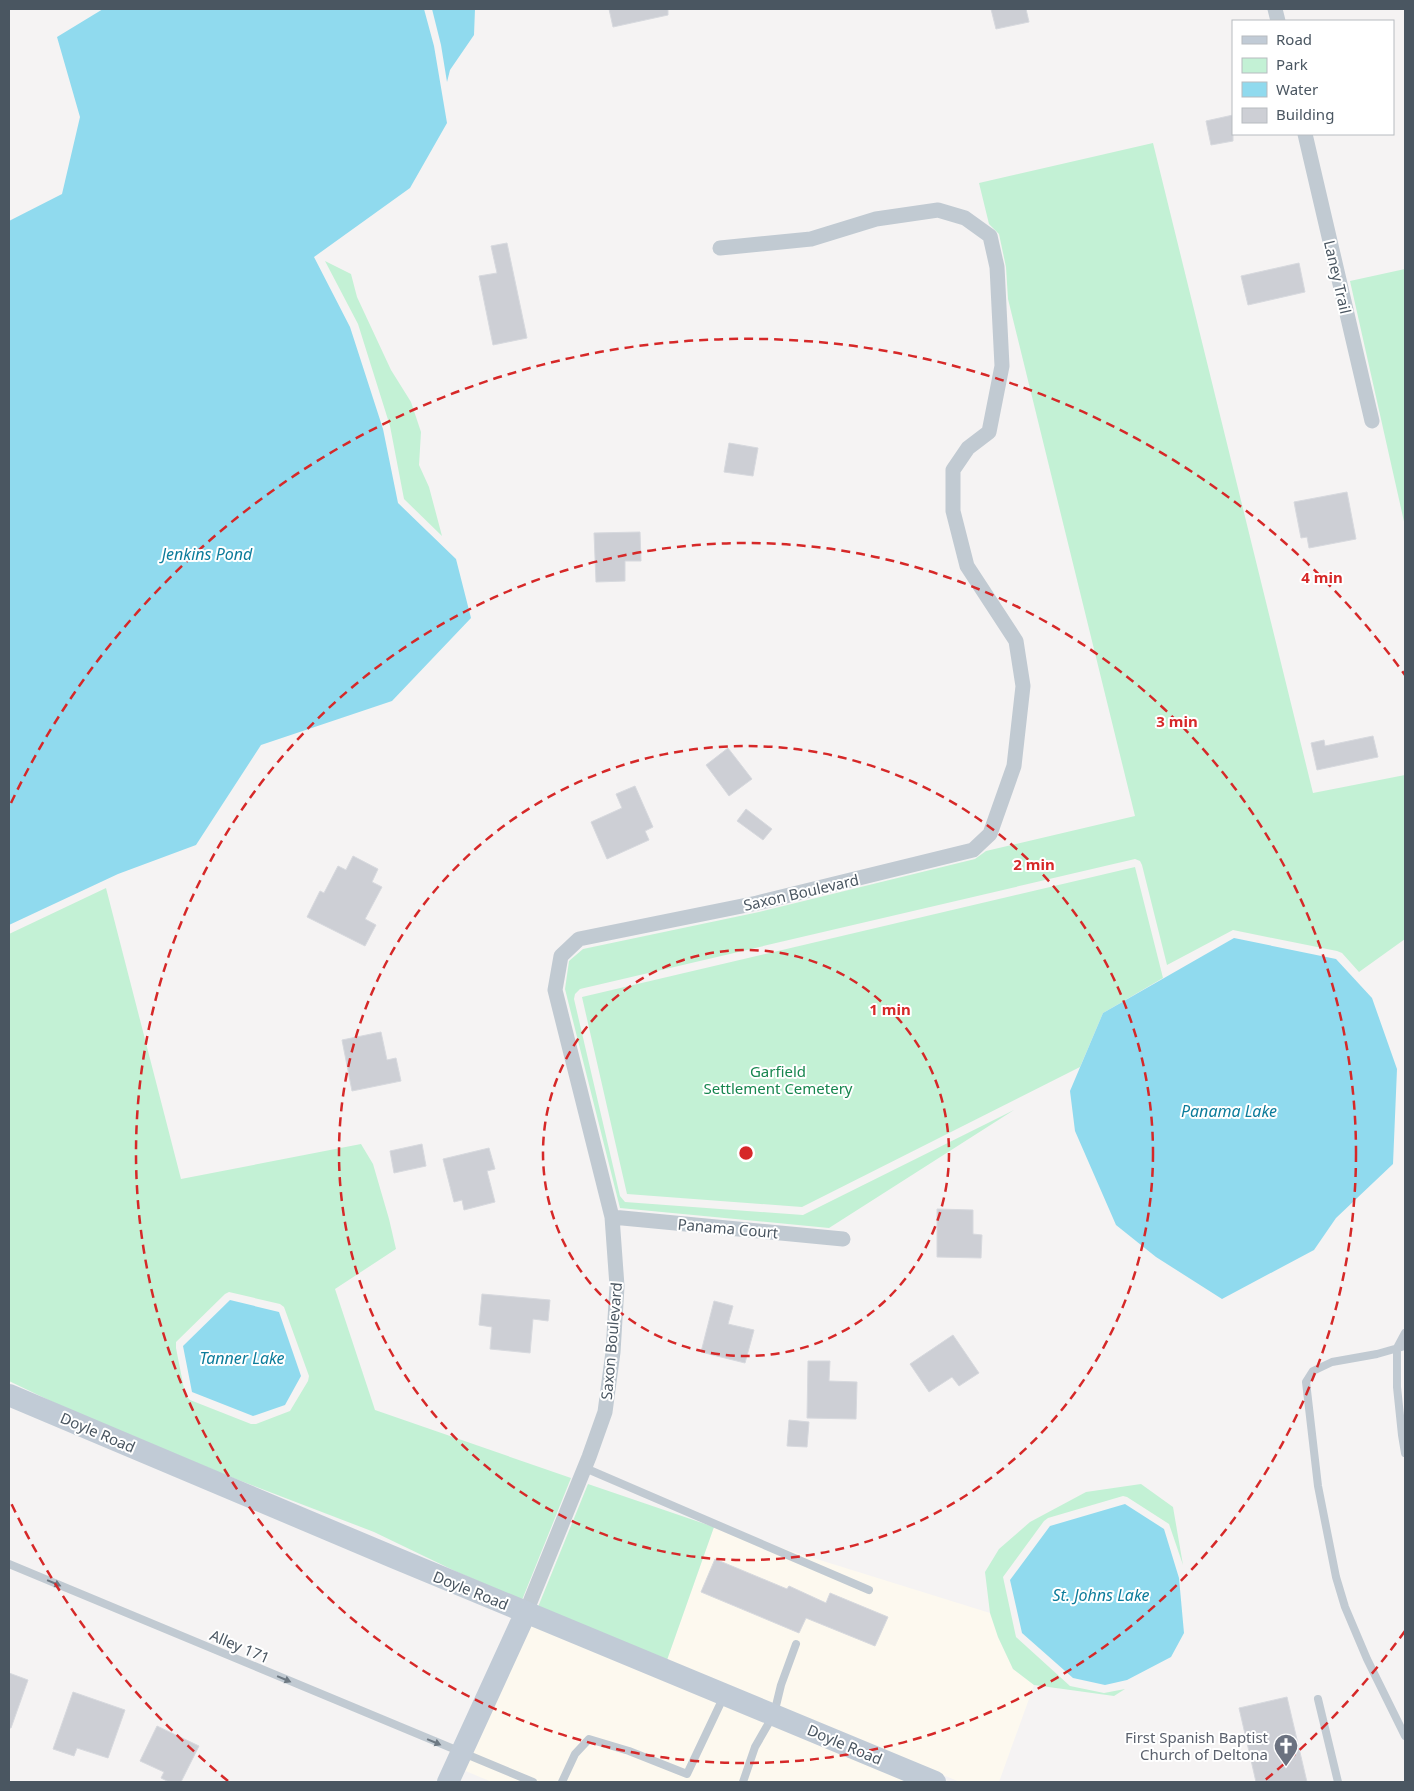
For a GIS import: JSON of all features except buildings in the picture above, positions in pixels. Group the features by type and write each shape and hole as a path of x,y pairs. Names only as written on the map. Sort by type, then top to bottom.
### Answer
{"main road":[{"name":"Doyle Road","path":"9,1395 930,1781"},
{"name":"Saxon Boulevard","path":"448,1782 526,1612"}],"street":[{"name":"Laney Trail","path":"1305,135 1372,421"},
{"name":"Saxon Boulevard","path":"526,1612 585,1468 605,1412 613,1352 617,1286 612,1218 555,990 560,956 579,939 757,903 972,850 990,834 1014,766 1023,686 1016,641 967,566 953,511 952,470 968,448 989,432 1002,366 997,267 990,236 965,218 938,210 876,219 811,239 720,248"},
{"name":"Panama Court","path":"612,1218 843,1239"}],"lane":[{"path":"1405,1334 1397,1348 1397,1387 1405,1453"},
{"path":"1405,1346 1377,1354 1332,1362 1313,1371 1306,1382 1318,1486 1336,1577 1345,1607 1367,1659 1405,1736"},
{"path":"585,1468 869,1590"},
{"name":"Alley 171","path":"9,1564 532,1782"},
{"path":"743,1782 755,1747 774,1714 781,1685 796,1644"},
{"path":"562,1782 575,1754 589,1739 629,1751 687,1774 725,1694"},
{"path":"1318,1699 1338,1782"}],"shaded area":[{"path":"714,1527 990,1613 998,1637 1013,1669 1034,1685 999,1782 960,1782 667,1660"},
{"path":"531,1624 910,1782 492,1782 463,1770"}],"green space":[{"path":"1153,143 1313,793 1405,775 1405,939 1359,972 1342,953 1337,951 1233,930 1167,965 1142,865 1140,861 1135,859 580,989 575,994 574,999 620,1196 625,1202 803,1215 1014,1110 829,1228 620,1208 565,989 569,961 583,949 759,912 975,859 986,851 1135,816 1008,299 1006,267 999,234 989,224 979,183"},
{"path":"325,261 351,274 357,297 391,370 411,402 421,432 419,465 429,487 442,536 404,499 390,426 358,324"},
{"path":"1405,269 1405,526 1350,281"},
{"name":"Garfield Settlement Cemetery","path":"1135,867 1163,978 1103,1013 1080,1067 802,1207 627,1194 582,997"},
{"path":"106,888 181,1179 361,1144 373,1164 396,1249 335,1289 375,1410 571,1478 522,1600 457,1572 374,1532 223,1474 59,1405 9,1381 9,934","holes":["229,1292 280,1304 284,1307 309,1376 308,1381 290,1411 256,1424 251,1424 190,1400 185,1394 176,1342"]},
{"path":"588,1484 714,1527 667,1660 538,1607"},
{"path":"1141,1484 1173,1507 1183,1565 1169,1524 1123,1496 1048,1518 1003,1577 1016,1637 1070,1686 1104,1693 1125,1689 1114,1696 1034,1685 1013,1669 998,1637 990,1613 985,1572 999,1549 1030,1522 1086,1492"}],"water":[{"name":"Jenkins Pond","path":"103,9 424,9 434,46 447,123 410,188 314,257 350,327 383,429 398,503 456,559 471,618 392,701 261,745 196,845 118,874 9,925 9,221 62,194 80,117 57,37"},
{"path":"432,9 475,9 474,35 450,70 447,82 441,45"},
{"name":"Panama Lake","path":"1234,938 1336,959 1372,998 1397,1069 1393,1164 1336,1218 1314,1250 1222,1299 1156,1257 1116,1225 1075,1131 1070,1091 1103,1013"},
{"name":"Tanner Lake","path":"230,1300 279,1312 301,1376 285,1405 253,1416 192,1392 183,1346"},
{"name":"St. Johns Lake","path":"1125,1504 1164,1529 1179,1578 1184,1633 1171,1657 1127,1680 1105,1685 1073,1678 1022,1633 1010,1580 1050,1526"}],"place":[{"name":"First Spanish Baptist Church of Deltona","path":"1286,1767"}]}
